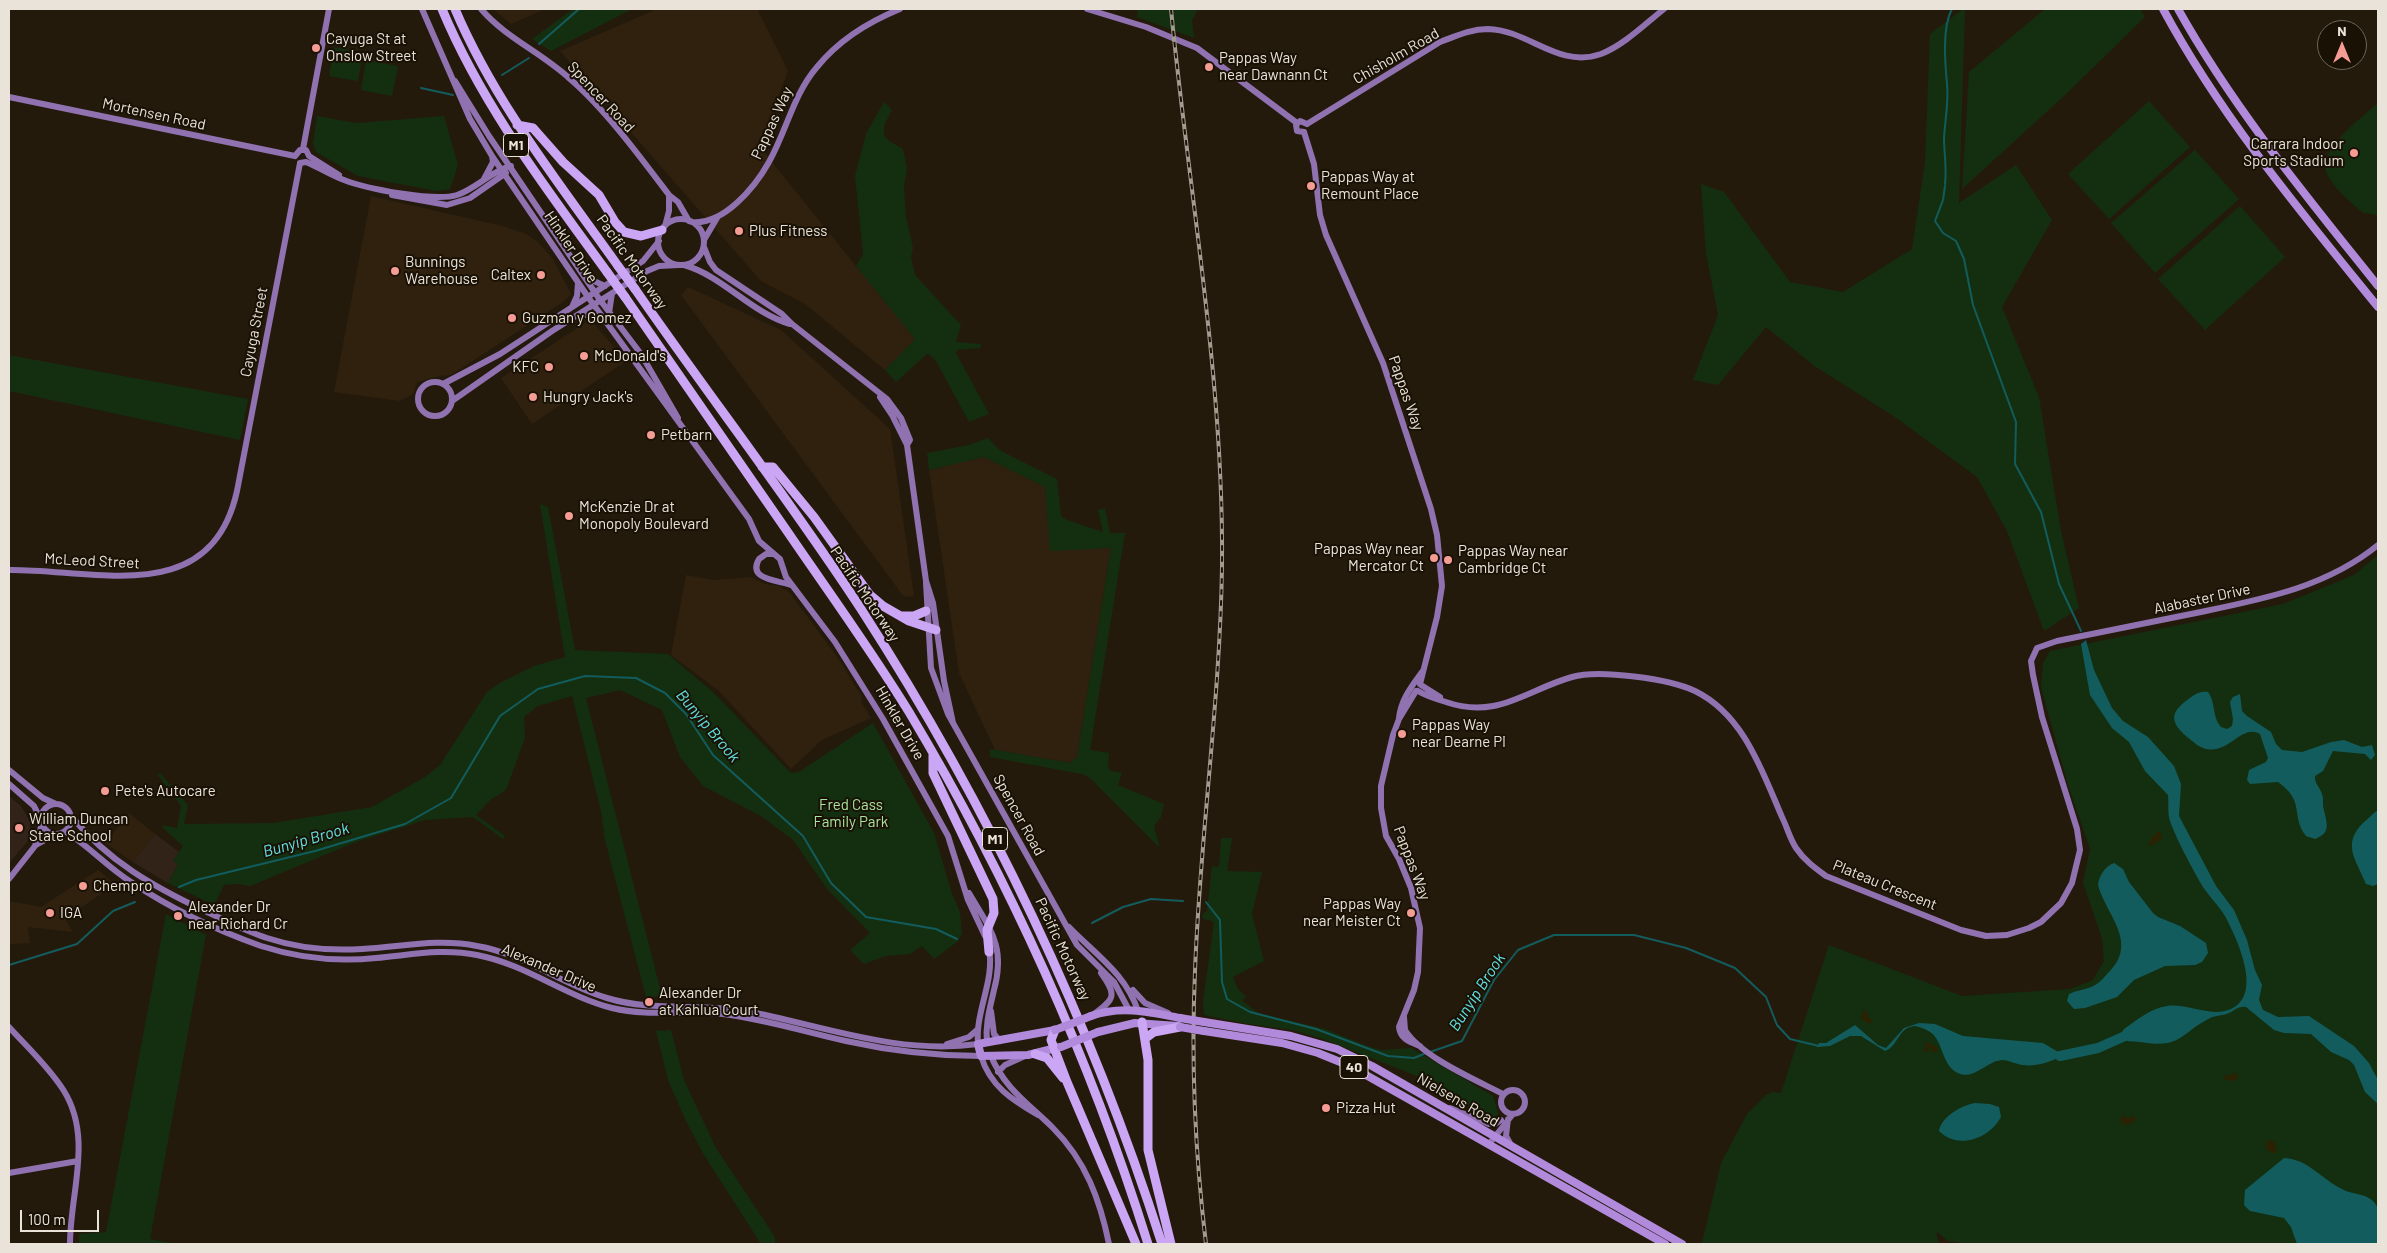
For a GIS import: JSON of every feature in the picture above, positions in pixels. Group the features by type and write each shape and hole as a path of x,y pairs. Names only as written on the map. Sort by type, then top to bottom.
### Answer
{"highway":[{"name":"Pacific Motorway","path":"442,9 475,78 505,129 625,297 841,609 885,675 933,755 1008,893 1065,1019 1108,1127 1148,1244"},
{"name":"Pacific Motorway","path":"455,9 477,54 517,125 762,467 860,608 960,776 1014,878 1057,967 1093,1051 1124,1132 1162,1244"},
{"path":"517,125 533,128 563,162 599,195 615,222 624,232 641,236 664,228"},
{"path":"762,467 773,467 818,522 864,589 884,606 909,621 932,629"},
{"path":"901,616 914,616 926,612"},
{"path":"933,755 933,773 993,899 994,911 987,932 989,952"},
{"path":"1146,1038 1154,1032 1180,1021"},
{"path":"1142,1022 1146,1038 1148,1150 1171,1244"},
{"path":"1055,1030 1051,1039 1058,1048 1067,1082 1136,1244"},
{"path":"1031,1054 1049,1060 1067,1082"}],"main road":[{"path":"2163,9 2194,64 2245,140 2378,307"},
{"path":"2178,9 2206,58 2251,126 2378,286"},
{"path":"1129,1010 1142,1022"},
{"name":"40","path":"983,1044 1055,1030 1108,1011 1138,1011 1180,1021"},
{"path":"1138,1011 1142,1022"},
{"name":"40","path":"991,1056 1031,1054 1058,1048 1098,1032 1122,1025 1142,1022 1180,1021"},
{"name":"Nielsens Road","path":"1180,1021 1204,1022 1267,1031 1337,1049 1372,1066 1517,1151 1682,1244"},
{"name":"Nielsens Road","path":"1180,1021 1204,1031 1282,1043 1325,1056 1366,1073 1665,1244"},
{"name":"Hinkler Drive","path":"980,1056 983,1044"},
{"name":"Hinkler Drive","path":"983,1044 991,1056"},
{"name":"Alexander Drive","path":"980,1056 991,1056"}],"street":[{"path":"303,149 328,9"},
{"name":"Hinkler Drive","path":"422,9 470,119 492,156 593,305 749,519 759,541 780,559 782,570 792,585 836,642 883,719 948,836 970,904 985,935 989,952 989,978 978,1028 983,1044"},
{"name":"Spencer Road","path":"480,9 496,25 548,61 586,95 669,195 678,202 691,221"},
{"name":"Pappas Way","path":"704,244 718,217 745,193 769,161 799,92 816,67 839,43 862,28 900,9"},
{"path":"1087,9 1146,27 1197,48 1297,123"},
{"name":"Chisholm Road","path":"1307,124 1440,42 1463,32 1487,29 1499,30 1521,37 1547,51 1583,58 1602,54 1616,46 1664,9"},
{"name":"Hinkler Drive","path":"452,77 594,292 641,354 672,405 680,424"},
{"name":"Mortensen Road","path":"9,97 295,156"},
{"path":"1303,121 1307,124 1304,132 1297,131 1297,123 1303,121"},
{"name":"Pappas Way","path":"1304,132 1314,164 1320,215 1326,235 1383,362 1432,509 1438,535 1442,586 1438,617 1417,686 1401,706 1381,786 1381,808 1386,836 1399,859 1411,888 1420,928 1418,972 1404,1016 1399,1023 1400,1032 1407,1041 1420,1046 1434,1056 1503,1094"},
{"path":"303,149 297,151 295,156 347,182 384,191 437,198 461,193 501,168 511,166"},
{"path":"303,149 308,152 305,160"},
{"path":"484,180 493,162 492,156"},
{"name":"Cayuga Street","path":"233,507 305,160"},
{"path":"384,191 390,194 447,205 462,202 492,184 505,175 511,166"},
{"path":"492,184 507,185 515,190"},
{"path":"443,384 494,357 642,261 658,241 664,228 669,211 669,195"},
{"name":"Pappas Way","path":"691,221 701,223 718,217"},
{"path":"452,401 449,390 443,384 434,382 421,388 418,402 421,409 430,416 444,413 452,401 600,300 652,268 682,265 697,259 704,244 702,233 691,221 676,220 664,228"},
{"path":"555,248 556,235"},
{"path":"658,241 662,254 672,263 682,265"},
{"name":"Spencer Road","path":"704,244 713,267 782,314 878,394 895,414 907,445 926,581 932,603 934,681 953,723 1077,945 1090,961 1116,984 1129,1010"},
{"name":"Spencer Road","path":"682,265 702,270 752,304 782,322 792,324"},
{"path":"584,277 605,286"},
{"path":"572,307 577,296 578,282"},
{"path":"609,313 612,293"},
{"path":"752,304 757,297"},
{"path":"579,314 594,314 603,318"},
{"name":"McLeod Street","path":"9,570 136,576 164,573 188,562 206,549 223,529 233,507"},
{"name":"Hinkler Drive","path":"759,541 759,558 756,568 758,574 765,579 773,579 792,585"},
{"name":"Alabaster Drive","path":"2031,661 2037,648 2042,644 2280,596 2321,579 2366,555 2378,545"},
{"path":"759,558 766,554 772,554"},
{"path":"773,579 782,570"},
{"name":"Spencer Road","path":"926,581 926,612 932,629 953,723"},
{"name":"Plateau Crescent","path":"1417,686 1452,704 1468,708 1490,708 1573,676 1598,674 1675,684 1696,692 1717,706 1735,723 1747,741 1796,847 1809,863 1826,876 1961,930 1986,936 2008,935 2041,922 2061,904 2072,883 2080,850 2077,829 2042,717 2031,661"},
{"name":"40","path":"9,770 43,798 68,810 72,818"},
{"path":"9,784 34,806 45,830 54,834"},
{"path":"35,846 45,810 57,804"},
{"path":"9,879 35,846 54,834 66,832 71,825 72,818"},
{"name":"Alexander Drive","path":"72,818 113,859 148,883 241,928 290,944 343,950 429,942 479,946 522,959 588,992 630,1004 660,1008 715,1008 746,1012 869,1040 926,1047 983,1044"},
{"name":"Alexander Drive","path":"66,832 83,843 112,869 160,900 245,940 280,952 314,958 347,959 377,958 429,951 465,953 516,967 579,997 621,1010 659,1014 723,1014 893,1051 942,1056 980,1056"},
{"name":"Hinkler Drive","path":"964,886 989,924 996,947 998,962 997,978 983,1044"},
{"name":"Spencer Road","path":"1064,920 1123,980 1138,1011"},
{"path":"1090,961 1105,980 1112,993 1108,1004 1091,1016"},
{"path":"1123,980 1144,1002 1180,1021"},
{"path":"990,1004 994,1032 1000,1041"},
{"path":"9,1027 60,1085 68,1099 78,1128 78,1162 70,1244"},
{"path":"926,1047 972,1036 978,1028"},
{"path":"998,1072 1004,1065 1031,1054"},
{"name":"Hinkler Drive","path":"980,1056 988,1074 1002,1091 1038,1115"},
{"name":"Hinkler Drive","path":"991,1056 998,1072 1008,1085 1062,1138 1086,1173 1098,1197 1110,1244"},
{"path":"1434,1103 1489,1124 1495,1124 1507,1117 1522,1110 1524,1097 1519,1091 1514,1089 1508,1090 1503,1094 1500,1103 1507,1117 1506,1136 1517,1151"},
{"path":"1488,1144 1507,1117"},
{"path":"9,1173 78,1162"}],"shaded area":[{"path":"493,9 545,9 511,24"},
{"path":"657,9 757,9 788,71 759,146 915,339 885,370 805,304 761,281 560,51"},
{"path":"371,196 502,226 526,234 538,242 553,259 571,294 563,302 451,375 417,382 413,394 400,401 334,392"},
{"path":"688,287 781,330 890,429 914,596 904,597 681,295"},
{"path":"585,323 594,324 626,361 532,424 501,378"},
{"path":"984,457 1045,487 1051,550 1111,548 1077,757 1070,763 995,750 959,673 929,470"},
{"path":"686,575 713,580 751,577 764,584 779,586 789,592 838,658 862,697 861,702 871,718 822,740 791,769 718,690 671,655"},
{"name":"William Duncan State School","path":"9,796 21,806 30,822 30,833 27,842 9,863"},
{"path":"129,813 155,834 133,862 105,843"},
{"path":"155,834 179,852 173,861 178,864 168,883 133,862"},
{"path":"98,870 115,884 65,919 73,932 28,927 30,943 9,944 9,901 41,907"}],"green space":[{"path":"573,9 632,9 551,51 532,39"},
{"path":"1138,9 1198,9 1192,20 1194,38 1137,17"},
{"path":"1965,9 1959,203 2016,165 2052,220 2002,307 2039,397 2061,531 2079,608 2044,631 2007,531 1977,477 1895,417 1816,367 1766,327 1718,385 1693,380 1718,315 1706,253 1701,184 1724,192 1790,282 1843,292 1912,249 1925,162 1930,34"},
{"path":"2045,9 2140,9 2145,17 2063,97 1962,189 1969,72"},
{"path":"334,47 363,53 358,81 329,76"},
{"path":"366,60 398,66 392,96 361,90"},
{"path":"2149,101 2190,147 2109,219 2068,174"},
{"path":"884,102 892,110 884,125 884,135 889,141 903,149 907,168 904,187 906,216 913,248 911,257 915,275 961,325 956,342 981,344 980,348 957,350 956,353 989,414 969,422 936,361 928,353 896,382 885,370 915,339 856,266 863,254 855,176 866,134"},
{"name":"Carrara Indoor Sports Stadium","path":"2378,103 2378,215 2363,213 2343,195 2330,180 2325,165 2334,145 2352,125"},
{"path":"317,116 356,123 444,116 458,165 450,189 436,191 358,176 316,152 313,144"},
{"path":"2195,150 2239,199 2155,273 2111,223"},
{"path":"2240,206 2285,257 2205,330 2158,279"},
{"path":"9,355 248,399 240,440 9,391"},
{"path":"988,438 1001,451 1057,479 1061,516 1067,520 1103,532 1098,510 1105,508 1110,533 1125,533 1090,750 1109,753 1108,767 1111,771 1122,773 1118,785 1164,804 1161,817 1154,826 1160,848 1090,778 1082,774 990,757 990,749 1070,763 1077,757 1111,548 1050,551 1045,487 984,457 929,470 927,453 969,445"},
{"name":"Fred Cass Family Park","path":"540,504 548,507 575,650 668,654 715,694 791,773 799,772 873,723 934,833 952,894 960,912 962,933 958,941 934,959 922,946 910,954 886,956 864,964 850,950 870,933 827,889 793,840 761,816 703,786 680,757 662,710 620,690 586,698 662,996 646,997 605,840 601,811 572,696 538,706 524,717 525,738 506,790 490,800 476,815 505,836 503,839 473,817 425,820 356,842 250,886 224,885 214,905 168,883 178,864 173,861 183,846 163,828 163,825 177,828 181,806 158,775 160,773 188,805 184,824 273,823 372,807 425,777 440,765 487,692 500,683 534,666 565,657"},
{"path":"2378,555 2378,1244 1968,1244 1948,1241 1936,1231 1939,1244 1702,1243 1721,1163 1747,1114 1766,1095 1773,1092 1781,1093 1829,945 1962,996 2070,989 2093,980 2104,961 2102,938 2083,883 2090,849 2068,785 2041,687 2043,663 2050,651 2283,604 2354,575"},
{"path":"1221,838 1232,838 1227,871 1262,872 1252,914 1264,961 1233,977 1238,989 1246,997 1242,1000 1258,1013 1325,1029 1370,1047 1382,1050 1411,1048 1493,1096 1498,1112 1496,1119 1489,1119 1417,1076 1323,1039 1293,1030 1248,1024 1204,1015 1203,1002 1214,922 1202,918 1203,914 1207,911 1212,866 1219,867"},
{"path":"166,914 206,935 150,1239 176,1244 79,1244 79,1234 106,1232"},
{"path":"671,1030 684,1080 716,1148 775,1237 775,1244 761,1244 704,1155 686,1121 668,1080 656,1031"}],"sand":[{"path":"2156,831 2160,832 2162,839 2150,846 2148,841 2152,841 2151,836 2155,836"},
{"path":"1866,1010 1869,1018 1873,1020 1870,1024 1861,1019 1863,1011"},
{"path":"1924,1043 1935,1045 1938,1051 1933,1053 1932,1049 1927,1047 1929,1051 1925,1053 1923,1050 1926,1047"},
{"path":"2231,1073 2237,1074 2238,1078 2233,1081 2225,1080 2224,1075 2230,1076"},
{"path":"2133,1115 2136,1119 2133,1123 2125,1125 2121,1123 2121,1117 2126,1116 2128,1119"},
{"path":"2268,1140 2274,1141 2277,1150 2275,1153 2271,1153 2265,1147"}],"water":[{"path":"2086,640 2094,670 2112,708 2123,721 2148,737 2174,766 2181,784 2179,816 2216,886 2234,910 2247,940 2255,970 2262,985 2259,1000 2263,1010 2278,1017 2309,1016 2354,1046 2369,1063 2378,1080 2378,1104 2365,1092 2354,1065 2349,1060 2331,1052 2311,1034 2284,1033 2274,1030 2246,1007 2210,1018 2172,1042 2154,1044 2128,1041 2122,1038 2121,1034 2124,1029 2144,1015 2161,1007 2183,1006 2215,1012 2231,1009 2241,1002 2246,991 2247,979 2240,951 2230,925 2200,882 2174,831 2169,817 2168,795 2145,771 2129,742 2112,728 2090,695 2081,644"},
{"path":"2208,692 2216,719 2221,727 2227,729 2232,726 2233,719 2230,702 2233,697 2240,694 2242,711 2271,732 2276,744 2282,750 2302,752 2331,742 2344,740 2362,747 2372,745 2375,755 2371,760 2365,754 2333,751 2323,771 2315,776 2315,781 2323,796 2327,828 2324,834 2315,839 2306,836 2301,828 2292,796 2278,782 2250,784 2247,780 2249,770 2266,762 2268,758 2260,734 2247,733 2227,745 2212,750 2199,746 2181,731 2175,721 2176,712 2183,703 2196,694"},
{"path":"2378,810 2378,884 2373,886 2366,884 2355,860 2352,846 2356,831"},
{"path":"2114,863 2123,869 2129,882 2153,913 2180,926 2206,943 2208,953 2202,962 2195,965 2165,966 2134,980 2117,997 2085,1008 2074,1009 2067,1001 2069,994 2092,987 2099,982 2117,961 2121,950 2118,928 2098,885 2103,872"},
{"path":"1919,1023 1935,1024 1963,1036 2043,1043 2060,1053 2060,1057 2034,1065 2023,1065 2005,1060 1996,1061 1971,1074 1964,1075 1957,1073 1950,1067 1938,1042 1930,1032 1915,1026 1909,1027 1901,1033 1893,1046 1885,1051 1861,1036 1850,1036 1830,1046 1817,1047 1819,1043 1826,1043 1855,1025 1878,1045 1886,1048 1904,1028"},
{"path":"1975,1103 1999,1107 2001,1117 1989,1131 1981,1136 1964,1141 1947,1137 1939,1131 1944,1121 1953,1112"},
{"path":"2284,1158 2300,1162 2334,1185 2372,1200 2379,1213 2378,1244 2297,1244 2291,1227 2284,1218 2250,1211 2244,1205 2245,1190"}],"waterway":[{"path":"539,44 579,9"},
{"path":"1945,184 1944,138 1948,97 1945,35 1952,9"},
{"path":"502,75 529,58"},
{"path":"421,88 453,95"},
{"path":"1945,186 1943,200 1935,221 1943,233 1956,241 1964,259 1973,305 2016,422 2015,464 2041,512 2059,584 2081,631"},
{"name":"Bunyip Brook","path":"179,887 196,880 315,851 405,824 451,798 500,716 538,689 585,676 636,678 665,693 686,714 713,755 803,836 831,883 866,917 936,929 957,939"},
{"name":"Bunyip Brook","path":"1092,923 1123,907 1151,899 1183,901"},
{"name":"Bunyip Brook","path":"9,965 77,944 113,911 135,902"},
{"name":"Bunyip Brook","path":"1206,902 1220,920 1222,982 1227,999 1250,1012 1316,1029 1388,1056 1414,1058 1426,1053"},
{"name":"Bunyip Brook","path":"1430,1052 1462,1041 1494,980 1518,950 1554,935 1634,935 1686,948 1735,968 1766,997 1777,1025 1790,1039 1819,1046"},
{"path":"2060,1056 2098,1048 2134,1032"}],"railway":[{"path":"1171,9 1204,287 1217,427 1221,497 1222,567 1218,668 1201,870 1193,1039 1199,1176 1206,1244"}],"place":[{"name":"Cayuga St at Onslow Street","path":"316,48"},
{"name":"Pappas Way near Dawnann Ct","path":"1209,67"},
{"name":"Carrara Indoor Sports Stadium","path":"2354,153"},
{"name":"Pappas Way at Remount Place","path":"1311,186"},
{"name":"Plus Fitness","path":"739,231"},
{"name":"Bunnings Warehouse","path":"395,271"},
{"name":"Caltex","path":"541,275"},
{"name":"Guzman y Gomez","path":"512,318"},
{"name":"McDonald's","path":"584,356"},
{"name":"KFC","path":"549,367"},
{"name":"Hungry Jack's","path":"533,397"},
{"name":"Petbarn","path":"651,435"},
{"name":"McKenzie Dr at Monopoly Boulevard","path":"569,516"},
{"name":"Pappas Way near Mercator Ct","path":"1434,558"},
{"name":"Pappas Way near Cambridge Ct","path":"1448,560"},
{"name":"Pappas Way near Dearne Pl","path":"1402,734"},
{"name":"Pete's Autocare","path":"105,791"},
{"name":"William Duncan State School","path":"19,828"},
{"name":"Chempro","path":"83,886"},
{"name":"IGA","path":"50,913"},
{"name":"Pappas Way near Meister Ct","path":"1411,913"},
{"name":"Alexander Dr near Richard Cr","path":"178,916"},
{"name":"Alexander Dr at Kahlua Court","path":"649,1002"},
{"name":"Pizza Hut","path":"1326,1108"}]}
